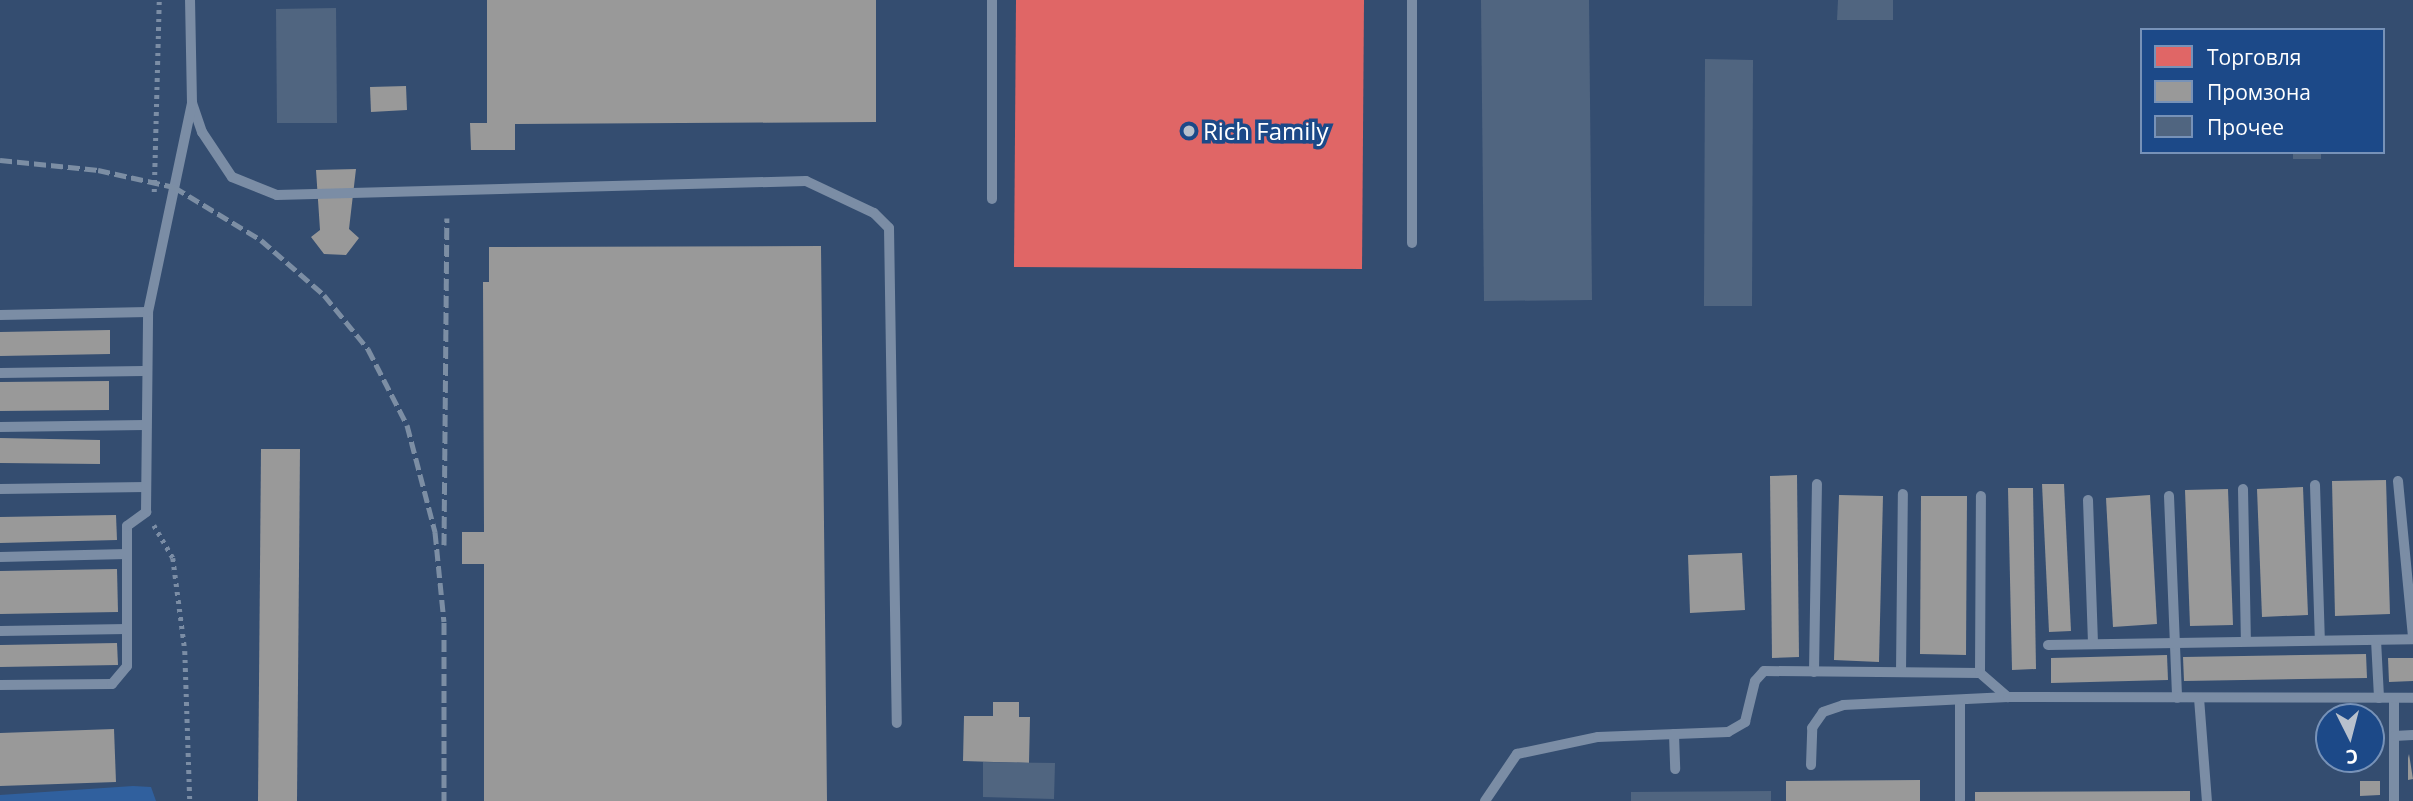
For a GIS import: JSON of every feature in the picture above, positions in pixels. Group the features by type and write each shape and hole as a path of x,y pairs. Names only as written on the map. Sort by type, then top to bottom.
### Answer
{"lane":[{"path":"0,685 112,684 127,666 127,526 146,512 144,371 148,312 192,103 191,0"},
{"path":"992,0 992,199"},
{"path":"1412,0 1412,243"},
{"path":"192,103 202,132 232,177 277,195 806,181 874,213 889,228 897,723"},
{"path":"0,315 148,312"},
{"path":"0,373 144,371"},
{"path":"0,427 145,425"},
{"path":"2048,645 2413,638 2398,481"},
{"path":"1814,672 1817,484"},
{"path":"2315,485 2320,640"},
{"path":"0,489 146,487"},
{"path":"2243,489 2246,641"},
{"path":"1901,673 1903,495"},
{"path":"1980,673 1981,496"},
{"path":"2169,496 2177,698"},
{"path":"2088,500 2093,644"},
{"path":"0,557 127,554"},
{"path":"0,631 127,629"},
{"path":"2376,640 2379,698"},
{"path":"1485,801 1517,754 1598,737 1728,732 1745,722 1755,681 1764,671 1980,673 2008,697"},
{"path":"1811,765 1812,728 1823,712 1843,705 2008,697 2413,698"},
{"path":"2199,698 2207,801"},
{"path":"2393,698 2394,801"},
{"path":"1959,701 1961,801"},
{"path":"1674,734 1675,769"},
{"path":"2394,736 2413,735"}],"path":[{"path":"159,0 154,200 166,223"},
{"path":"146,512 173,558 185,651 190,801"}],"shaded area":[{"path":"151,787 156,801 0,801 0,795"}],"building: Торговля":[{"name":"Rich Family","path":"1016,0 1364,0 1362,269 1014,267"}],"building: Промзона":[{"path":"487,0 876,0 876,122 515,124 515,150 471,150 470,123 487,123"},
{"path":"406,86 407,110 371,112 370,87"},
{"path":"356,169 349,229 359,238 346,255 324,254 311,237 320,230 316,170"},
{"path":"821,246 827,801 484,801 484,564 462,564 462,532 484,532 483,282 489,282 489,247"},
{"path":"110,330 110,354 0,356 0,332"},
{"path":"109,381 109,410 0,411 0,382"},
{"path":"0,438 100,440 100,464 0,463"},
{"path":"261,449 300,449 297,801 258,801"},
{"path":"1797,475 1799,657 1772,658 1770,476"},
{"path":"2386,480 2390,614 2335,616 2332,481"},
{"path":"2042,484 2064,484 2071,631 2049,632"},
{"path":"2303,487 2308,615 2262,617 2257,489"},
{"path":"2008,488 2033,488 2036,669 2012,670"},
{"path":"2228,489 2233,625 2190,626 2185,490"},
{"path":"1839,495 1883,496 1879,662 1834,660"},
{"path":"2150,495 2157,624 2113,627 2106,498"},
{"path":"1921,496 1967,496 1966,655 1920,654"},
{"path":"116,515 117,540 0,543 0,517"},
{"path":"1742,553 1745,610 1690,613 1688,555"},
{"path":"117,569 118,612 0,614 0,571"},
{"path":"117,643 118,665 0,667 0,645"},
{"path":"2366,654 2367,678 2184,681 2183,657"},
{"path":"2167,655 2168,680 2051,683 2051,658"},
{"path":"2388,658 2413,658 2413,681 2389,682"},
{"path":"993,702 1019,702 1019,717 1030,717 1029,763 963,761 964,716 993,716"},
{"path":"114,729 116,782 0,786 0,733"},
{"path":"2409,754 2413,779 2408,780 2408,758"},
{"path":"1920,780 1920,801 1786,801 1786,781"},
{"path":"2360,781 2380,781 2380,795 2360,796"},
{"path":"2190,791 2190,801 1975,801 1975,792"}],"building: Прочее":[{"path":"1481,0 1589,0 1592,300 1484,301"},
{"path":"1838,0 1893,0 1893,20 1837,20"},
{"path":"336,8 337,123 277,123 276,9"},
{"path":"1705,59 1753,60 1752,306 1704,306"},
{"path":"2293,154 2321,154 2321,159 2293,159"},
{"path":"983,762 1055,763 1054,799 983,797"},
{"path":"1771,791 1771,801 1631,801 1631,792"}],"railway":[{"path":"0,160 98,170 174,187 261,240 324,295 368,349 407,425 435,532 444,622 444,801"},
{"path":"444,545 447,218"}],"place":[{"name":"Rich Family","path":"1189,131"}]}
